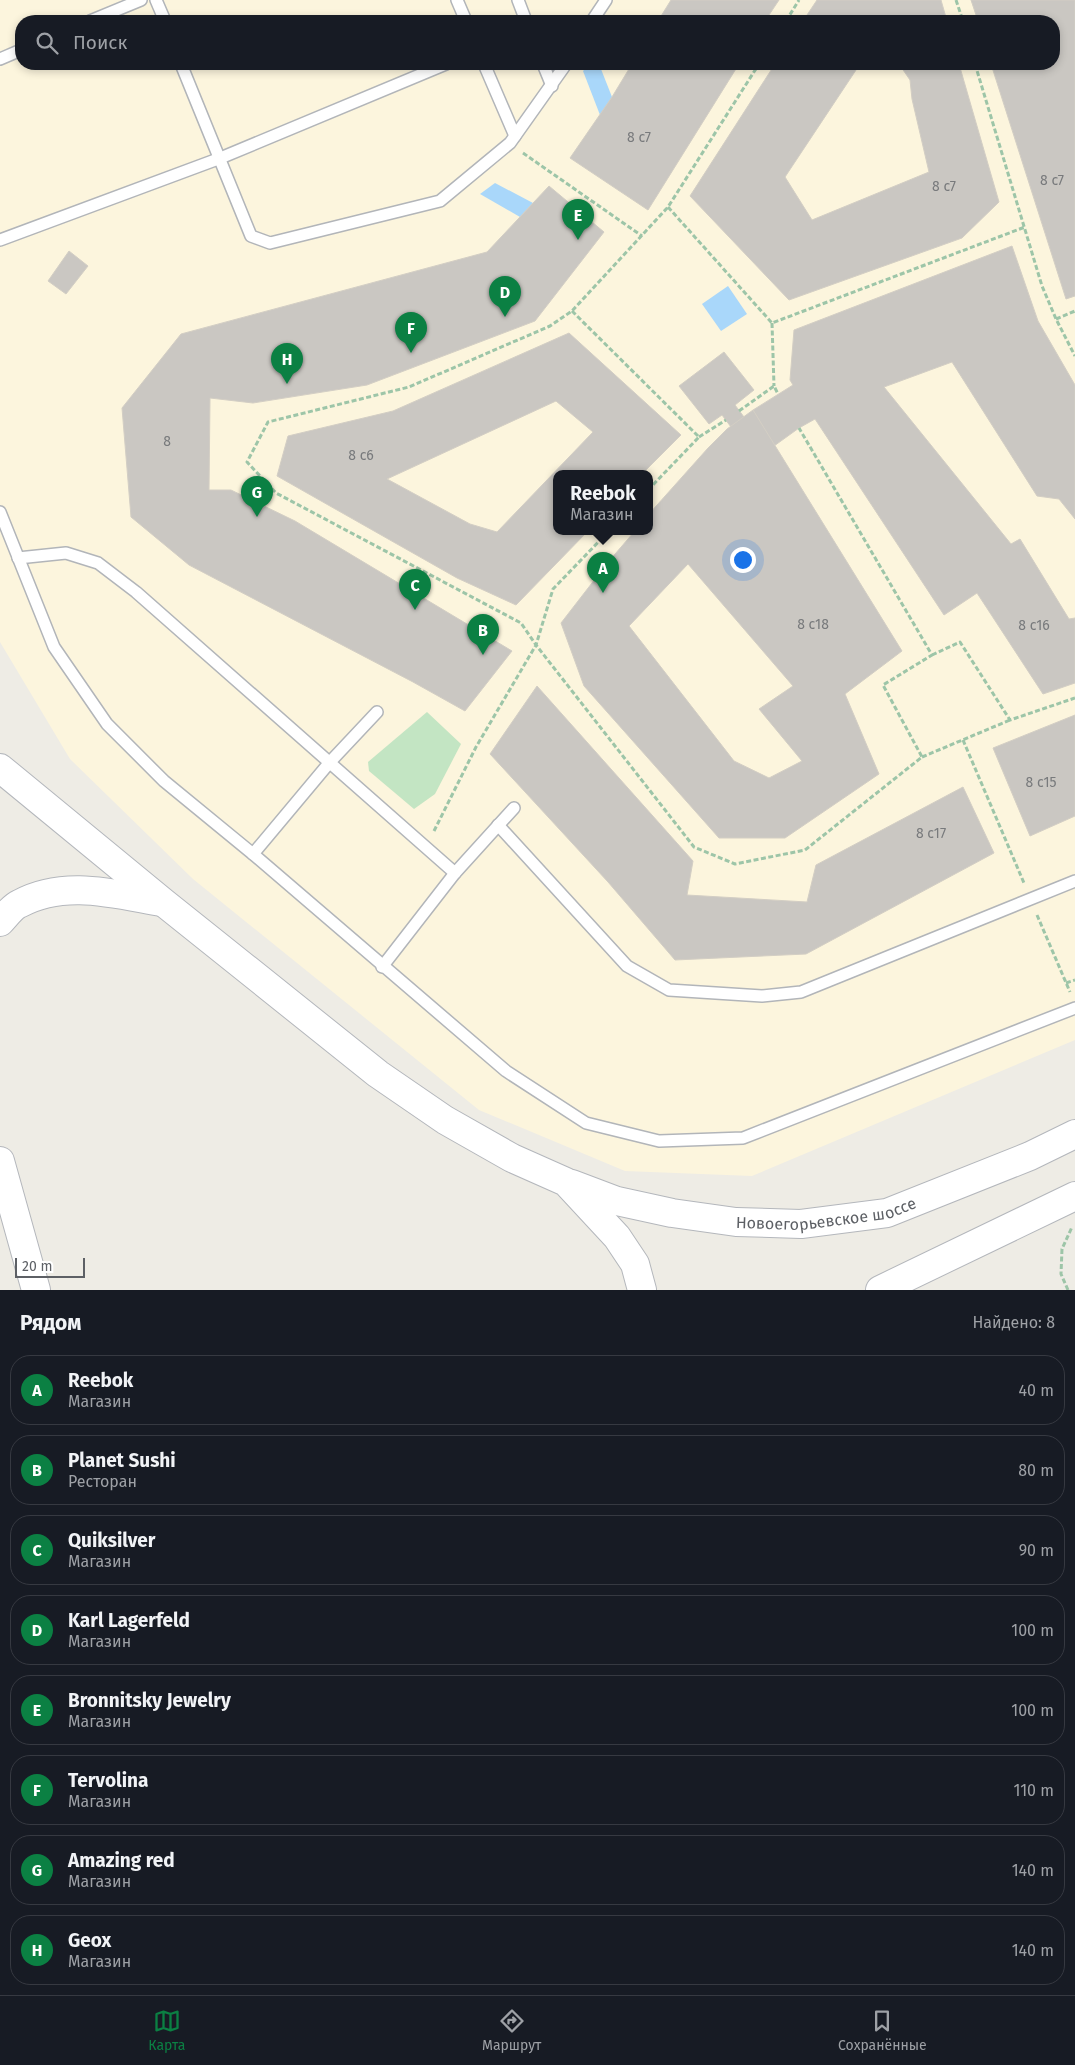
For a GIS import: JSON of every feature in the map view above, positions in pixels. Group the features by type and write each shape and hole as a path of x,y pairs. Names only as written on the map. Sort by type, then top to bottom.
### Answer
{"main road":[{"name":"Новоегорьевское шоссе","path":"0,768 163,902 378,1074 413,1099 445,1120 512,1158 566,1182 617,1201 672,1213 736,1222 801,1224 886,1213 1030,1156 1075,1134"},
{"path":"0,922 18,904 52,891 91,889 163,902"},
{"path":"0,1161 36,1290"},
{"path":"566,1182 617,1236 636,1264 642,1290"},
{"path":"880,1290 1075,1196"}],"lane":[{"path":"105,15 141,0"},
{"path":"156,0 162,15"},
{"path":"457,0 463,15"},
{"path":"518,0 524,15"},
{"path":"596,15 606,0"},
{"path":"0,58 15,52"},
{"path":"183,70 251,236 270,243 440,201 513,140 562,70"},
{"path":"0,240 218,158 431,70"},
{"path":"486,70 513,140"},
{"path":"545,70 552,86"},
{"path":"0,512 54,647 107,724 164,781 253,854 382,967 506,1071 586,1123 659,1141 744,1138 1074,1002"},
{"path":"18,558 66,553 98,563 136,592 455,873"},
{"path":"253,854 330,762 376,712"},
{"path":"382,967 455,873 514,808"},
{"path":"498,826 627,966 669,990 762,996 801,992 1075,881"}],"path":[{"path":"790,15 799,0"},
{"path":"956,0 961,15"},
{"path":"755,70 668,207 572,311 550,326 409,387 268,422 247,462 276,493 521,623 536,645 694,848 735,864 805,850 922,757 1010,720 1075,698"},
{"path":"977,70 1042,286 1075,356"},
{"path":"513,140 642,236"},
{"path":"668,207 772,322 774,386 778,394"},
{"path":"772,322 1024,226"},
{"path":"572,311 700,437"},
{"path":"1056,319 1075,311"},
{"path":"739,411 774,386"},
{"path":"653,485 700,437 726,420"},
{"path":"799,428 932,655"},
{"path":"434,832 476,747 536,645 553,589 605,535"},
{"path":"922,757 883,686 932,655 960,642 1010,720"},
{"path":"963,740 1074,1002"},
{"path":"1066,983 1075,980"},
{"path":"1068,1290 1061,1274 1062,1248 1070,1228 1075,1225"}],"shaded area":[{"path":"0,0 1075,0 1075,1040 752,1176 625,1171 479,1110 193,879 70,759 0,642"}],"green space":[{"path":"427,712 461,744 435,794 414,809 369,771 368,762"}],"water":[{"path":"601,70 612,97 600,115 583,71"},
{"path":"495,183 533,203 520,217 480,194"},
{"path":"728,286 747,314 721,331 702,304"}],"building":[{"path":"671,0 779,0 769,15 662,15"},
{"path":"817,0 941,0 945,15 807,15"},
{"path":"971,0 1075,0 1075,296 1066,299 993,70 1060,70 1060,15 976,15"},
{"path":"628,70 735,70 648,210 570,158"},
{"path":"771,70 856,70 785,177 812,220 929,172 912,99 910,80 903,70 961,70 999,202 962,238 789,300 690,196"},
{"path":"549,186 604,232 535,321 367,385 253,403 210,398 209,490 231,490 295,521 512,651 465,711 189,565 131,517 122,408 181,334 487,252"},
{"path":"1012,246 1038,321 1075,385 1075,519 1059,499 1037,496 952,362 884,387 1011,544 1020,539 1069,619 1075,618 1075,683 1043,694 977,593 944,615 815,419 774,446 753,410 793,385 790,380 794,330"},
{"path":"69,251 88,266 66,294 48,281"},
{"path":"569,333 681,435 646,470 557,470 593,432 556,401 387,479 470,524 497,532 553,474 553,535 584,535 516,605 457,578 277,476 288,436 393,411"},
{"path":"724,352 754,390 735,405 744,417 731,427 722,415 709,424 679,386"},
{"path":"753,410 902,651 845,694 879,774 785,838 719,838 584,686 561,623 631,535 653,535 653,510 727,429","holes":["688,564 793,686 759,709 802,761 769,778 734,761 629,626"]},
{"path":"537,686 693,861 687,895 807,902 816,865 963,787 994,853 806,954 675,960 608,882 490,754"},
{"path":"1075,715 1075,816 1030,836 993,748"}],"place":[{"name":"Bronnitsky Jewelry","path":"578,240"},
{"name":"Karl Lagerfeld","path":"505,317"},
{"name":"Tervolina","path":"411,353"},
{"name":"Geox","path":"287,384"},
{"name":"Amazing red","path":"257,517"},
{"name":"Reebok","path":"603,593"},
{"name":"Quiksilver","path":"415,610"},
{"name":"Planet Sushi","path":"483,655"}]}
